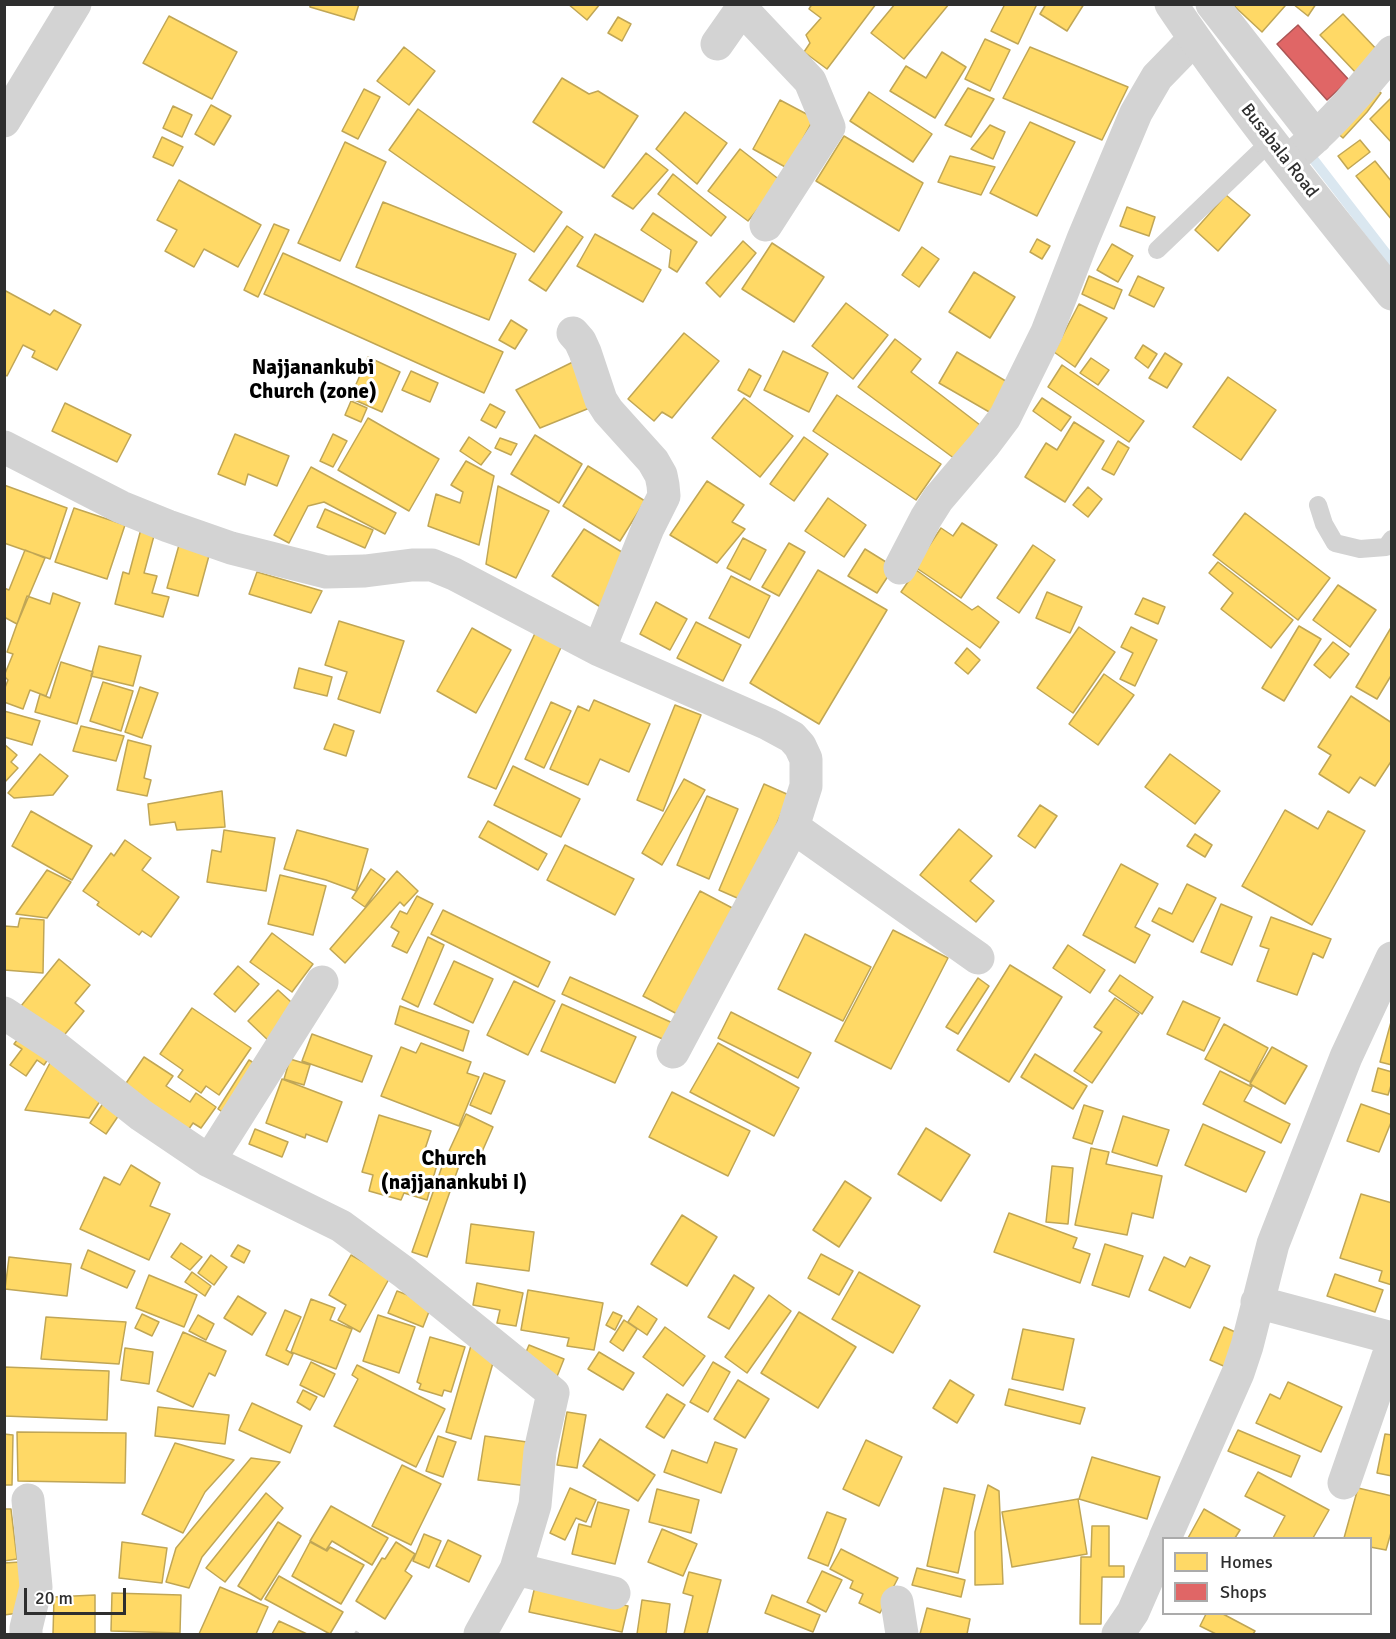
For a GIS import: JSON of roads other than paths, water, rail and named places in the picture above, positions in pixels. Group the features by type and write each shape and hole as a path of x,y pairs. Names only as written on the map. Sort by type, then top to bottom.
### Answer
{"street":[{"path":"4,120 75,4"},
{"name":"Busabala Road","path":"1171,4 1194,39 1279,152 1392,294"},
{"path":"1212,4 1316,137"},
{"path":"717,44 744,7 810,81 829,127 766,225"},
{"path":"900,568 938,499 984,446 1005,417 1047,332 1136,113 1157,77 1194,39"},
{"path":"1279,152 1316,137 1392,52"},
{"path":"573,333 585,352 601,400 652,462 660,475 664,496 648,528 599,650"},
{"path":"4,447 121,507 231,548 326,572 432,566 454,574 599,650 768,724 792,737 800,746 806,759 806,786 793,827 673,1052"},
{"path":"793,827 978,958"},
{"path":"1165,1537 1238,1372 1247,1346 1273,1244 1346,1057 1392,958"},
{"path":"209,1161 322,982"},
{"path":"4,1013 54,1046 141,1115 209,1161 341,1226 405,1273 553,1394 540,1451 535,1505 516,1569 480,1635"},
{"path":"1257,1302 1392,1338"},
{"path":"1344,1483 1392,1345"},
{"path":"26,1635 36,1587 28,1500"},
{"path":"1118,1635 1133,1612 1162,1545"},
{"path":"516,1569 614,1593"},
{"path":"897,1602 903,1635"}],"lane":[{"path":"1157,250 1279,152"},
{"path":"1318,505 1324,524 1335,543 1360,549 1386,547 1392,539"}],"waterway":[{"path":"1314,160 1392,261"}],"district":[{"name":"Najjanankubi Church (zone)","path":"313,380"},
{"name":"Church (najjanankubi I)","path":"454,1171"}]}
